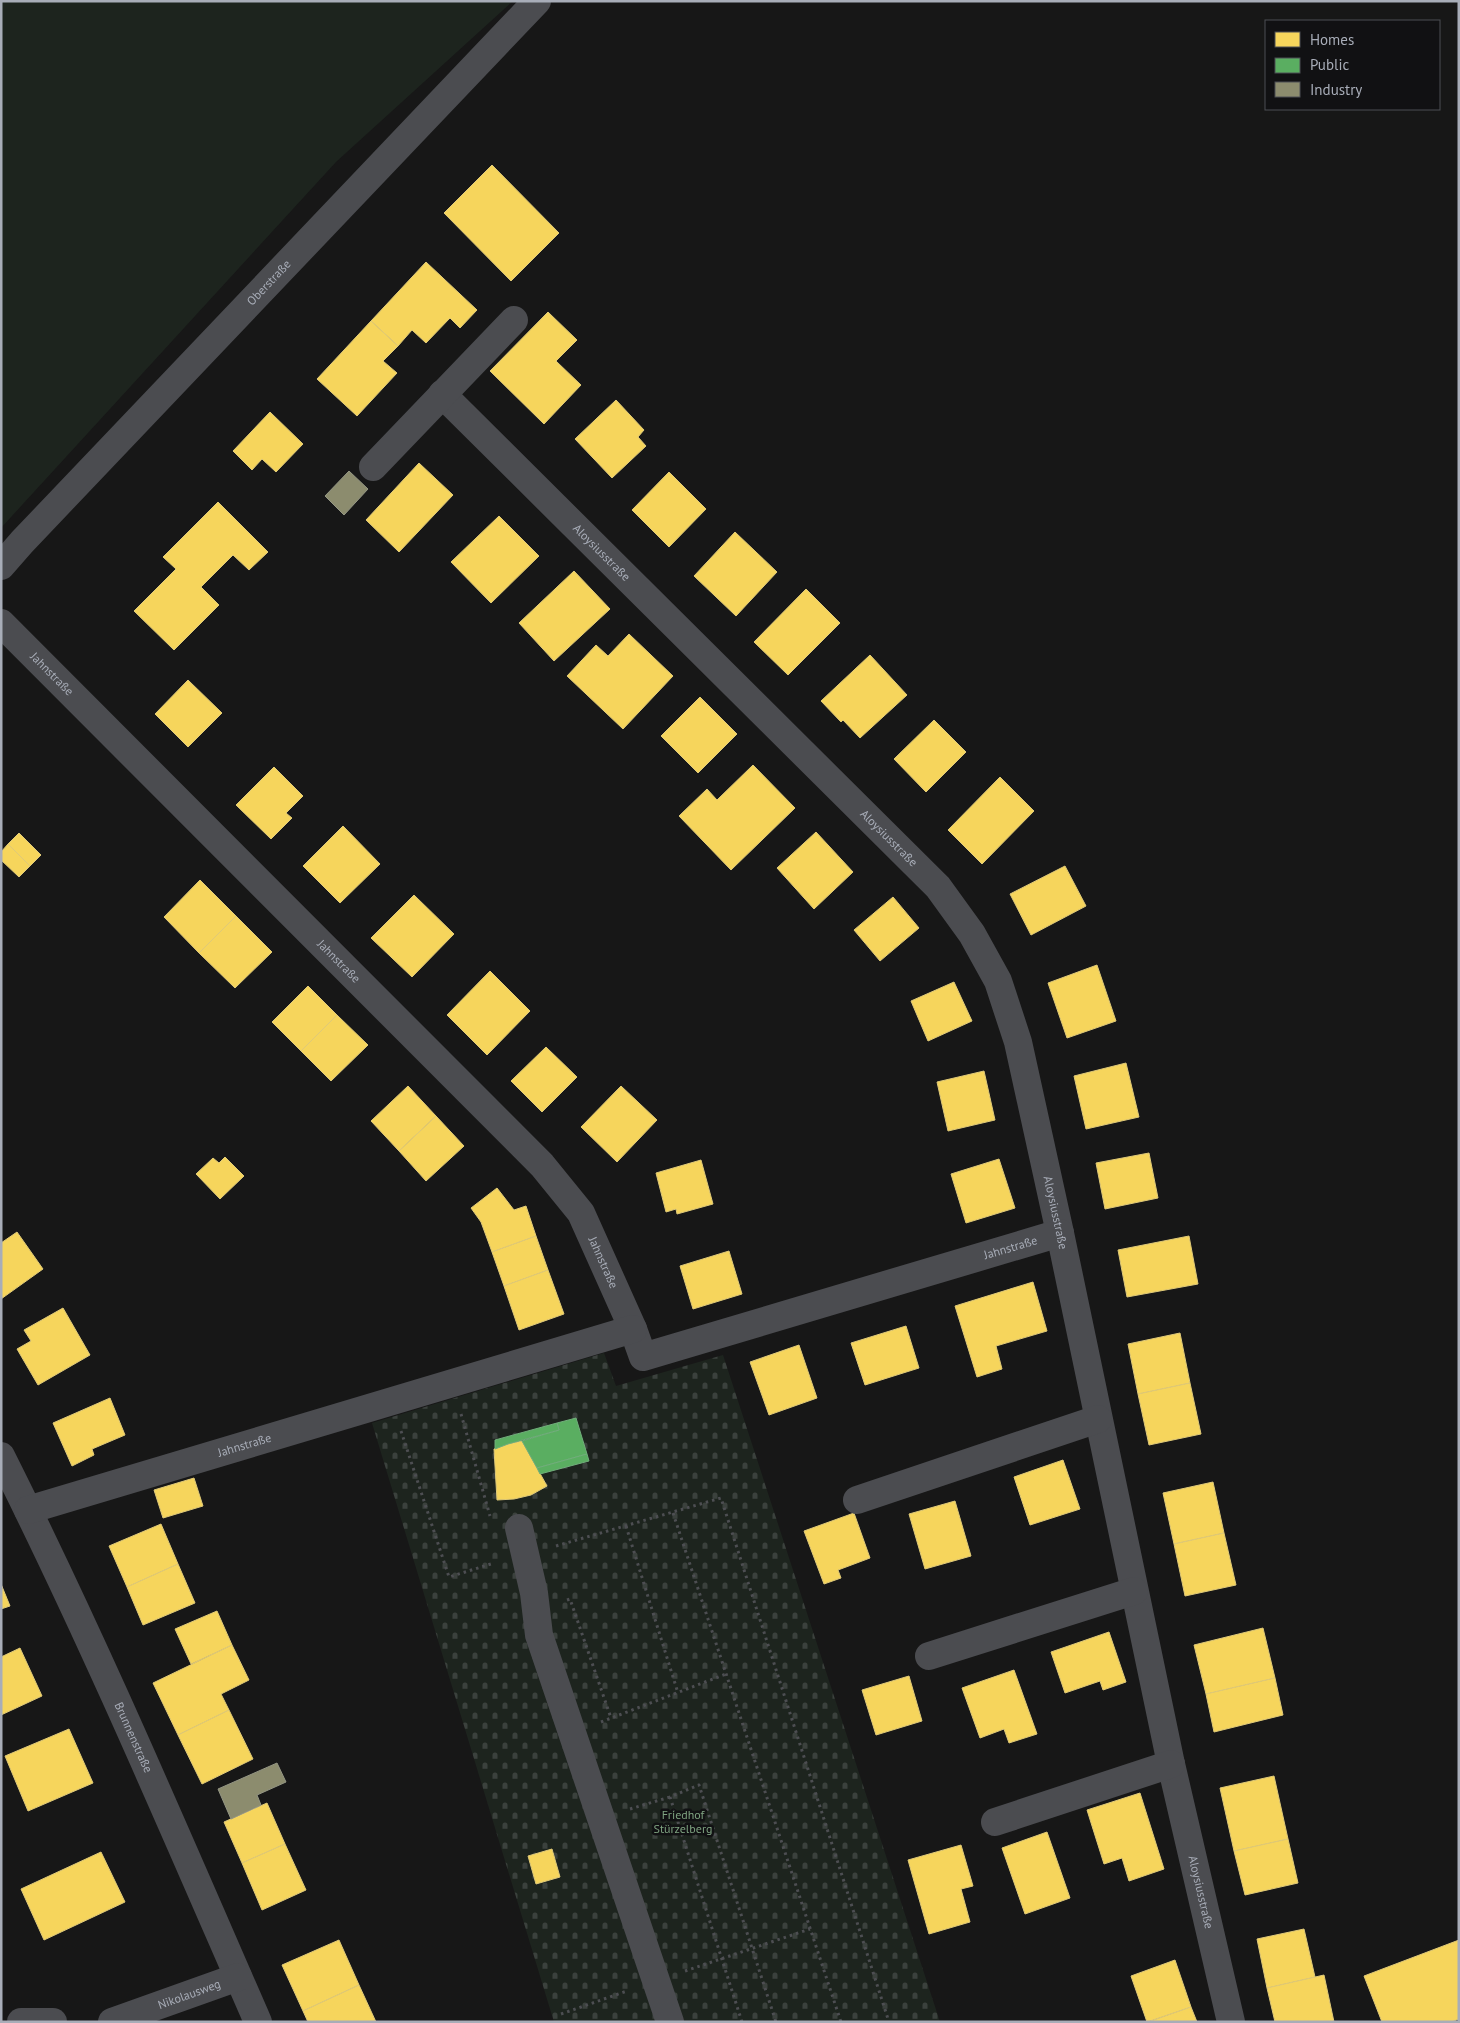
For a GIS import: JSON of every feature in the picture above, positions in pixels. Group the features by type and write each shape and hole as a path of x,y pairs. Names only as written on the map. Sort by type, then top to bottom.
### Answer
{"street":[{"name":"Oberstraße","path":"1,566 537,1"},
{"path":"373,466 514,320"},
{"name":"Aloysiusstraße","path":"442,394 938,887 972,934 998,981 1018,1042 1171,1764 1231,2022"},
{"name":"Jahnstraße","path":"1,623 542,1165 580,1213 633,1329 643,1357 1060,1233"},
{"name":"Jahnstraße","path":"28,1510 633,1329"},
{"path":"858,1500 1098,1419"},
{"name":"Brunnenstraße","path":"1,1456 28,1510 148,1771 258,2022"},
{"path":"519,1528 534,1593 539,1635 670,2022"},
{"path":"929,1656 1134,1591"},
{"path":"995,1822 1171,1764"},
{"name":"Nikolausweg","path":"112,2022 238,1977"},
{"path":"21,2022 53,2022"}],"path":[{"path":"452,1383 493,1524"},
{"path":"391,1401 448,1577 721,1498 889,2022"},
{"path":"673,1512 841,2022"},
{"path":"626,1526 678,1693"},
{"path":"536,1610 570,1599 611,1718"},
{"path":"572,1733 726,1674"},
{"path":"601,1819 670,1797 699,1785 776,2022"},
{"path":"670,1797 742,2022"}],"green space":[{"path":"1,1 513,1 336,162 1,528"},
{"name":"Friedhof Stürzelberg","path":"604,1353 616,1386 723,1355 940,2022 554,2022 372,1423"}],"building: Homes":[{"path":"492,165 559,233 511,281 444,213"},
{"path":"426,262 477,310 460,328 450,318 426,343 412,330 398,346 371,321"},
{"path":"548,312 577,340 556,361 581,385 544,424 490,371"},
{"path":"371,321 398,346 383,361 397,373 357,416 317,379"},
{"path":"616,400 644,430 638,437 646,446 612,478 575,439"},
{"path":"270,412 303,444 276,472 262,459 252,470 233,451"},
{"path":"419,463 453,495 399,552 366,520"},
{"path":"669,472 706,509 669,547 632,510"},
{"path":"218,502 268,552 249,570 233,555 201,587 219,605 174,650 134,611 176,569 163,557"},
{"path":"499,516 539,556 491,603 451,562"},
{"path":"735,532 777,572 736,616 694,576"},
{"path":"574,571 610,609 554,661 519,623"},
{"path":"806,589 840,623 788,675 754,642"},
{"path":"629,634 673,676 623,729 567,676 596,645 608,656"},
{"path":"870,655 907,695 860,738 821,701"},
{"path":"188,680 222,713 188,747 155,714"},
{"path":"700,697 737,734 698,773 661,736"},
{"path":"934,720 966,752 926,792 894,759"},
{"path":"753,765 795,808 731,870 679,816 707,789 717,800"},
{"path":"274,767 303,796 286,813 292,818 271,839 236,805"},
{"path":"1000,777 1034,811 982,864 948,830"},
{"path":"343,826 380,864 340,903 303,866"},
{"path":"816,832 853,872 814,909 777,868"},
{"path":"19,833 41,855 30,866 8,844"},
{"path":"8,844 30,866 19,877 1,860 1,852"},
{"path":"1065,866 1086,906 1031,935 1010,894"},
{"path":"200,880 236,916 199,953 164,917"},
{"path":"414,895 454,934 412,977 371,938"},
{"path":"893,897 919,928 880,961 854,930"},
{"path":"236,916 272,952 235,988 199,953"},
{"path":"1097,965 1116,1021 1067,1038 1048,983"},
{"path":"490,971 530,1011 487,1055 447,1015"},
{"path":"954,982 972,1021 928,1041 911,1001"},
{"path":"308,986 337,1015 301,1051 272,1022"},
{"path":"337,1015 368,1045 331,1081 301,1051"},
{"path":"546,1047 577,1077 542,1112 511,1081"},
{"path":"1126,1063 1139,1117 1086,1129 1074,1076"},
{"path":"984,1071 995,1120 948,1131 937,1082"},
{"path":"408,1086 436,1116 399,1151 371,1121"},
{"path":"621,1086 657,1120 617,1162 581,1127"},
{"path":"436,1116 464,1146 426,1181 399,1151"},
{"path":"1149,1153 1158,1198 1105,1209 1096,1163"},
{"path":"225,1157 244,1176 220,1199 196,1174 213,1158 219,1163"},
{"path":"999,1159 1015,1208 966,1223 951,1174"},
{"path":"701,1160 713,1204 677,1214 676,1209 666,1212 656,1173"},
{"path":"497,1188 514,1210 526,1206 536,1236 492,1252 481,1222 471,1208"},
{"path":"17,1232 43,1269 1,1299 1,1243"},
{"path":"536,1236 548,1270 504,1286 492,1252"},
{"path":"1189,1236 1198,1284 1127,1297 1118,1250"},
{"path":"729,1251 742,1294 693,1309 680,1266"},
{"path":"548,1270 564,1314 519,1330 504,1286"},
{"path":"1033,1282 1047,1331 996,1346 1002,1369 977,1377 955,1306"},
{"path":"63,1308 90,1355 38,1385 17,1349 31,1341 24,1330"},
{"path":"906,1326 919,1368 865,1385 851,1343"},
{"path":"1180,1333 1190,1383 1138,1394 1128,1344"},
{"path":"799,1345 817,1398 769,1415 750,1362"},
{"path":"1190,1383 1201,1434 1149,1445 1138,1394"},
{"path":"110,1398 125,1435 92,1449 94,1455 72,1466 53,1423"},
{"path":"522,1441 547,1486 531,1495 497,1500 494,1449"},
{"path":"1063,1460 1080,1509 1030,1525 1014,1477"},
{"path":"194,1478 203,1506 163,1518 154,1490"},
{"path":"1213,1482 1224,1533 1174,1544 1163,1493"},
{"path":"955,1501 971,1556 925,1569 909,1514"},
{"path":"854,1513 870,1558 838,1570 841,1578 824,1584 804,1531"},
{"path":"161,1524 178,1564 127,1587 109,1546"},
{"path":"1224,1533 1236,1585 1185,1596 1174,1544"},
{"path":"178,1564 195,1603 143,1625 127,1587"},
{"path":"1,1584 10,1606 1,1609"},
{"path":"217,1611 232,1645 191,1664 175,1629"},
{"path":"1263,1628 1275,1678 1206,1694 1194,1645"},
{"path":"1109,1632 1126,1682 1103,1690 1100,1681 1065,1693 1051,1652"},
{"path":"232,1645 249,1680 221,1694 229,1710 178,1735 153,1683"},
{"path":"20,1648 42,1696 1,1715 1,1657"},
{"path":"1014,1670 1037,1734 1009,1743 1004,1729 980,1738 962,1688"},
{"path":"909,1676 922,1721 876,1735 862,1690"},
{"path":"1275,1678 1283,1715 1214,1732 1206,1694"},
{"path":"229,1710 253,1759 202,1784 178,1735"},
{"path":"69,1729 93,1783 28,1811 5,1756"},
{"path":"1274,1776 1288,1839 1234,1851 1220,1788"},
{"path":"1140,1793 1164,1869 1129,1881 1122,1858 1104,1864 1087,1810"},
{"path":"267,1803 285,1844 242,1863 224,1822"},
{"path":"1047,1832 1070,1898 1025,1914 1002,1848"},
{"path":"1288,1839 1298,1883 1245,1895 1234,1851"},
{"path":"285,1844 306,1890 262,1910 242,1863"},
{"path":"961,1845 973,1886 961,1889 970,1922 929,1934 908,1860"},
{"path":"552,1849 560,1877 536,1884 528,1856"},
{"path":"101,1852 125,1902 44,1940 21,1889"},
{"path":"1304,1929 1315,1977 1267,1988 1257,1939"},
{"path":"339,1940 359,1985 303,2011 282,1965"},
{"path":"1459,1940 1459,2019 1451,2022 1382,2022 1364,1976"},
{"path":"1175,1960 1191,2007 1147,2022 1131,1976"},
{"path":"1324,1975 1334,2022 1275,2022 1267,1988"},
{"path":"359,1985 376,2022 308,2022 303,2011"},
{"path":"1191,2007 1197,2022 1148,2022"}],"building: Public":[{"path":"576,1418 587,1454 537,1468 522,1441 559,1430 557,1423"},
{"path":"557,1423 559,1430 495,1449 495,1440"},
{"path":"587,1454 589,1461 540,1474 537,1468"}],"building: Industry":[{"path":"349,471 368,489 344,515 325,496"},
{"path":"277,1763 286,1782 257,1795 261,1805 231,1819 218,1789"}]}
